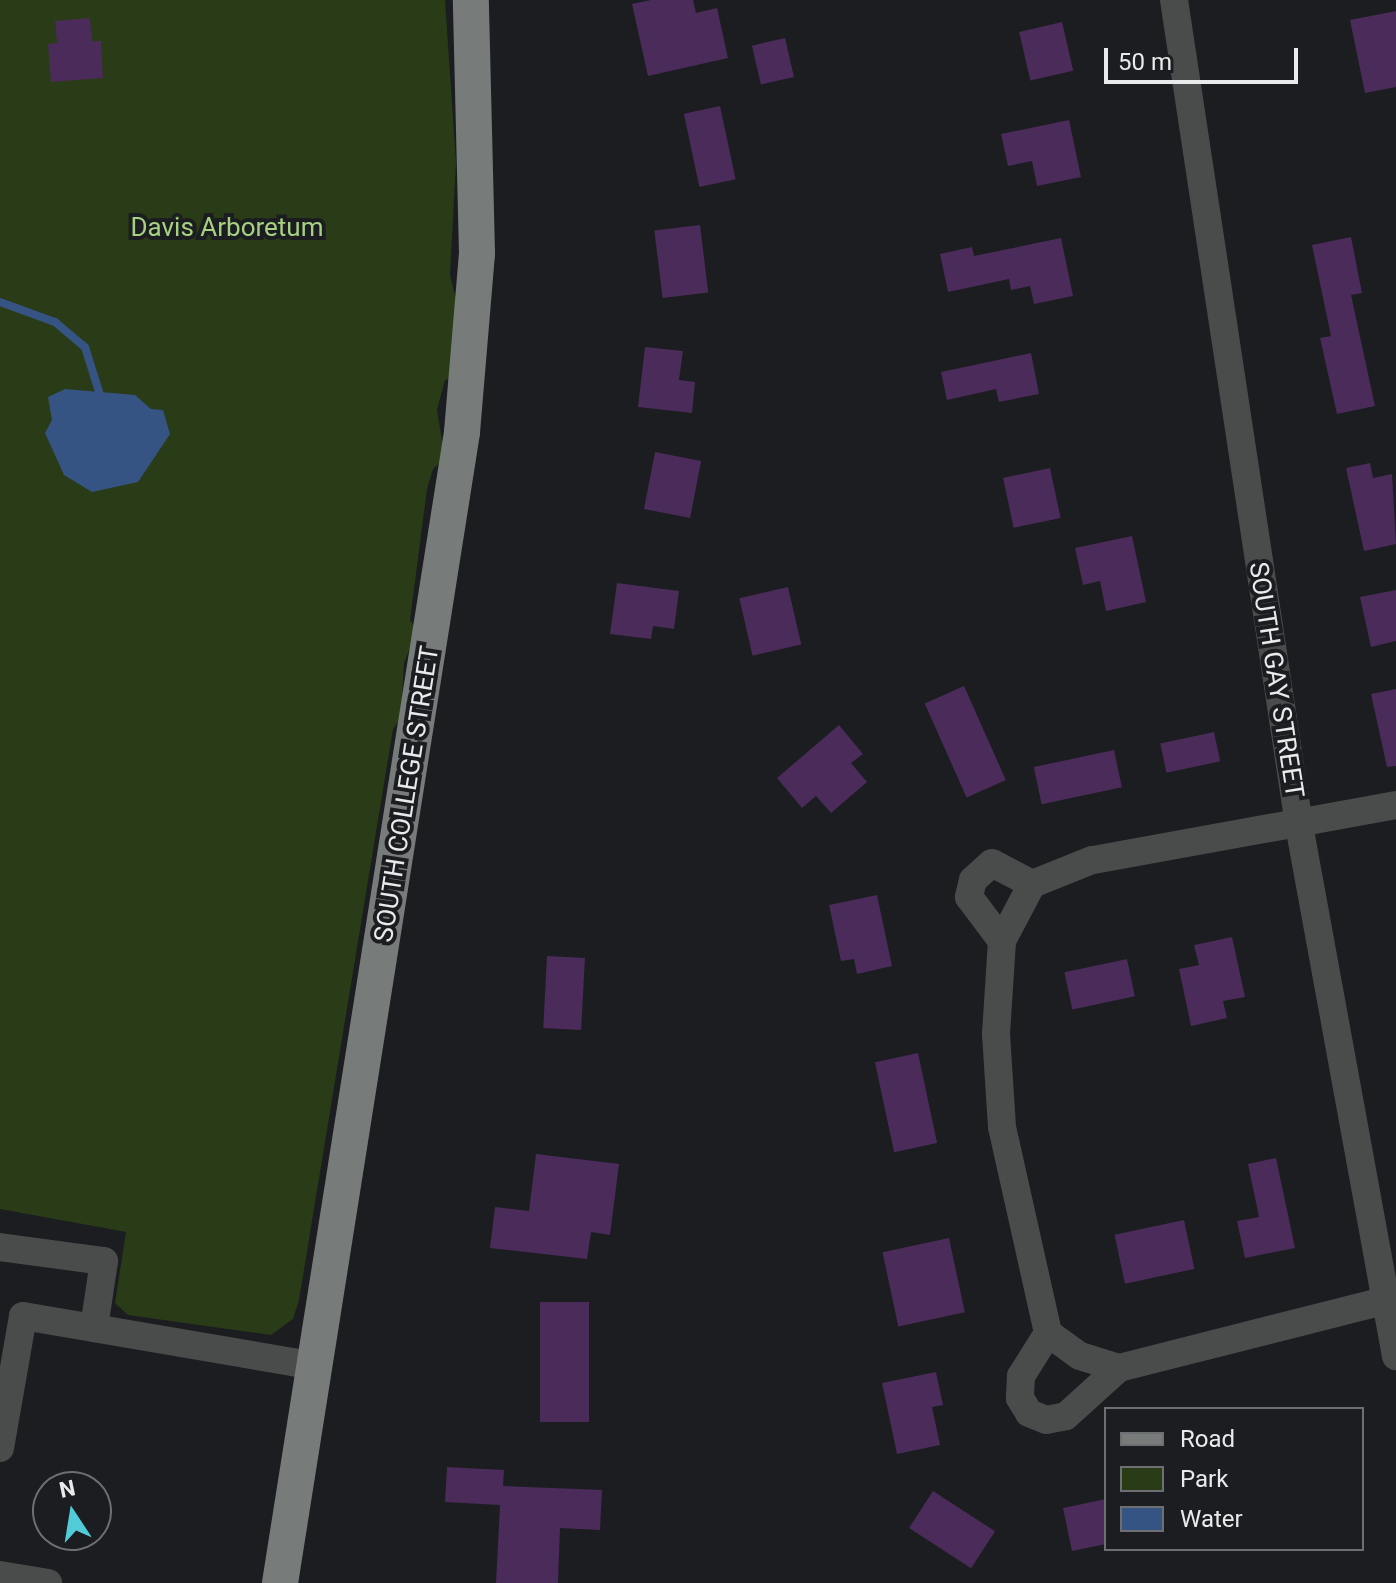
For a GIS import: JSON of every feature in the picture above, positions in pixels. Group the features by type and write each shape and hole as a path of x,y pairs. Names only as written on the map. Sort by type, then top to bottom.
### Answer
{"main road":[{"name":"SOUTH COLLEGE STREET","path":"280,1583 462,432 477,253 477,74 471,0"}],"street":[{"name":"SOUTH GAY STREET","path":"1174,0 1299,825 1390,1300 1396,1356"},
{"path":"1119,1368 1080,1356 1048,1333 1002,1127 996,1034 1002,941 1032,884 1092,860 1299,825 1396,805"},
{"path":"1002,941 969,897 973,880 992,863 1032,884"},
{"path":"0,1247 104,1261 94,1328"},
{"path":"1048,1333 1021,1376 1020,1398 1029,1413 1046,1420 1066,1416 1119,1368 1390,1300"},
{"path":"0,1448 23,1316 315,1366"},
{"path":"0,1575 48,1583"}],"green space":[{"name":"Davis Arboretum","path":"0,0 445,0 456,163 450,275 462,325 465,374 445,380 437,410 445,458 433,469 427,489 410,620 417,630 404,663 401,718 393,729 299,1300 293,1319 271,1335 128,1315 115,1303 126,1232 0,1209"}],"water":[{"path":"65,389 135,395 151,409 163,410 170,434 138,482 92,492 64,475 45,433 52,420 48,397"}],"building":[{"path":"651,0 693,0 696,13 717,8 728,58 648,76 632,4"},
{"path":"1396,11 1396,87 1365,93 1350,20"},
{"path":"90,18 92,41 101,41 103,78 51,82 48,44 57,43 55,21"},
{"path":"1062,22 1073,71 1030,81 1019,32"},
{"path":"785,38 794,77 761,85 752,46"},
{"path":"720,106 736,179 699,187 684,114"},
{"path":"1069,120 1081,177 1037,186 1032,161 1008,166 1001,134"},
{"path":"700,225 708,292 663,298 654,231"},
{"path":"1351,237 1362,293 1351,295 1375,406 1337,414 1320,338 1331,336 1312,245"},
{"path":"1061,238 1073,296 1034,304 1030,286 1011,290 1009,279 948,292 940,254 972,247 974,256"},
{"path":"645,347 683,351 679,380 695,382 692,413 638,407"},
{"path":"1031,353 1039,394 999,402 996,389 947,400 941,372"},
{"path":"655,452 701,461 690,518 644,509"},
{"path":"1370,463 1373,478 1392,474 1396,544 1364,551 1346,468"},
{"path":"1050,468 1061,518 1014,528 1003,478"},
{"path":"1132,536 1146,602 1106,611 1100,581 1083,585 1075,548"},
{"path":"617,583 679,591 674,629 653,626 651,639 610,634"},
{"path":"788,587 801,644 753,656 739,598"},
{"path":"1396,590 1396,641 1371,647 1360,597"},
{"path":"964,686 1006,780 967,798 925,703"},
{"path":"1396,689 1396,766 1387,767 1371,694"},
{"path":"839,725 863,754 851,763 867,782 831,813 816,796 802,808 777,778"},
{"path":"1214,732 1220,761 1166,773 1160,743"},
{"path":"1114,750 1122,787 1042,804 1034,767"},
{"path":"877,895 892,966 857,974 854,959 841,961 829,905"},
{"path":"1232,937 1245,997 1223,1001 1227,1018 1191,1026 1179,969 1199,965 1194,945"},
{"path":"547,956 585,958 581,1030 543,1028"},
{"path":"1127,959 1135,996 1072,1009 1064,972"},
{"path":"918,1053 937,1143 894,1152 875,1062"},
{"path":"536,1154 619,1164 610,1235 591,1232 587,1259 490,1248 495,1207 529,1211"},
{"path":"1276,1158 1295,1248 1245,1258 1237,1221 1259,1217 1248,1164"},
{"path":"1184,1220 1194,1269 1125,1284 1115,1235"},
{"path":"949,1238 965,1312 898,1326 882,1252"},
{"path":"540,1302 589,1302 589,1422 540,1422"},
{"path":"936,1372 943,1405 932,1407 940,1445 897,1454 882,1383"},
{"path":"447,1467 504,1470 503,1486 602,1490 600,1530 560,1528 558,1583 496,1583 500,1505 445,1502"},
{"path":"933,1491 995,1531 971,1568 909,1528"},
{"path":"1104,1499 1104,1544 1072,1551 1063,1508"}],"waterway":[{"path":"0,302 55,322 85,347 100,395"}]}
